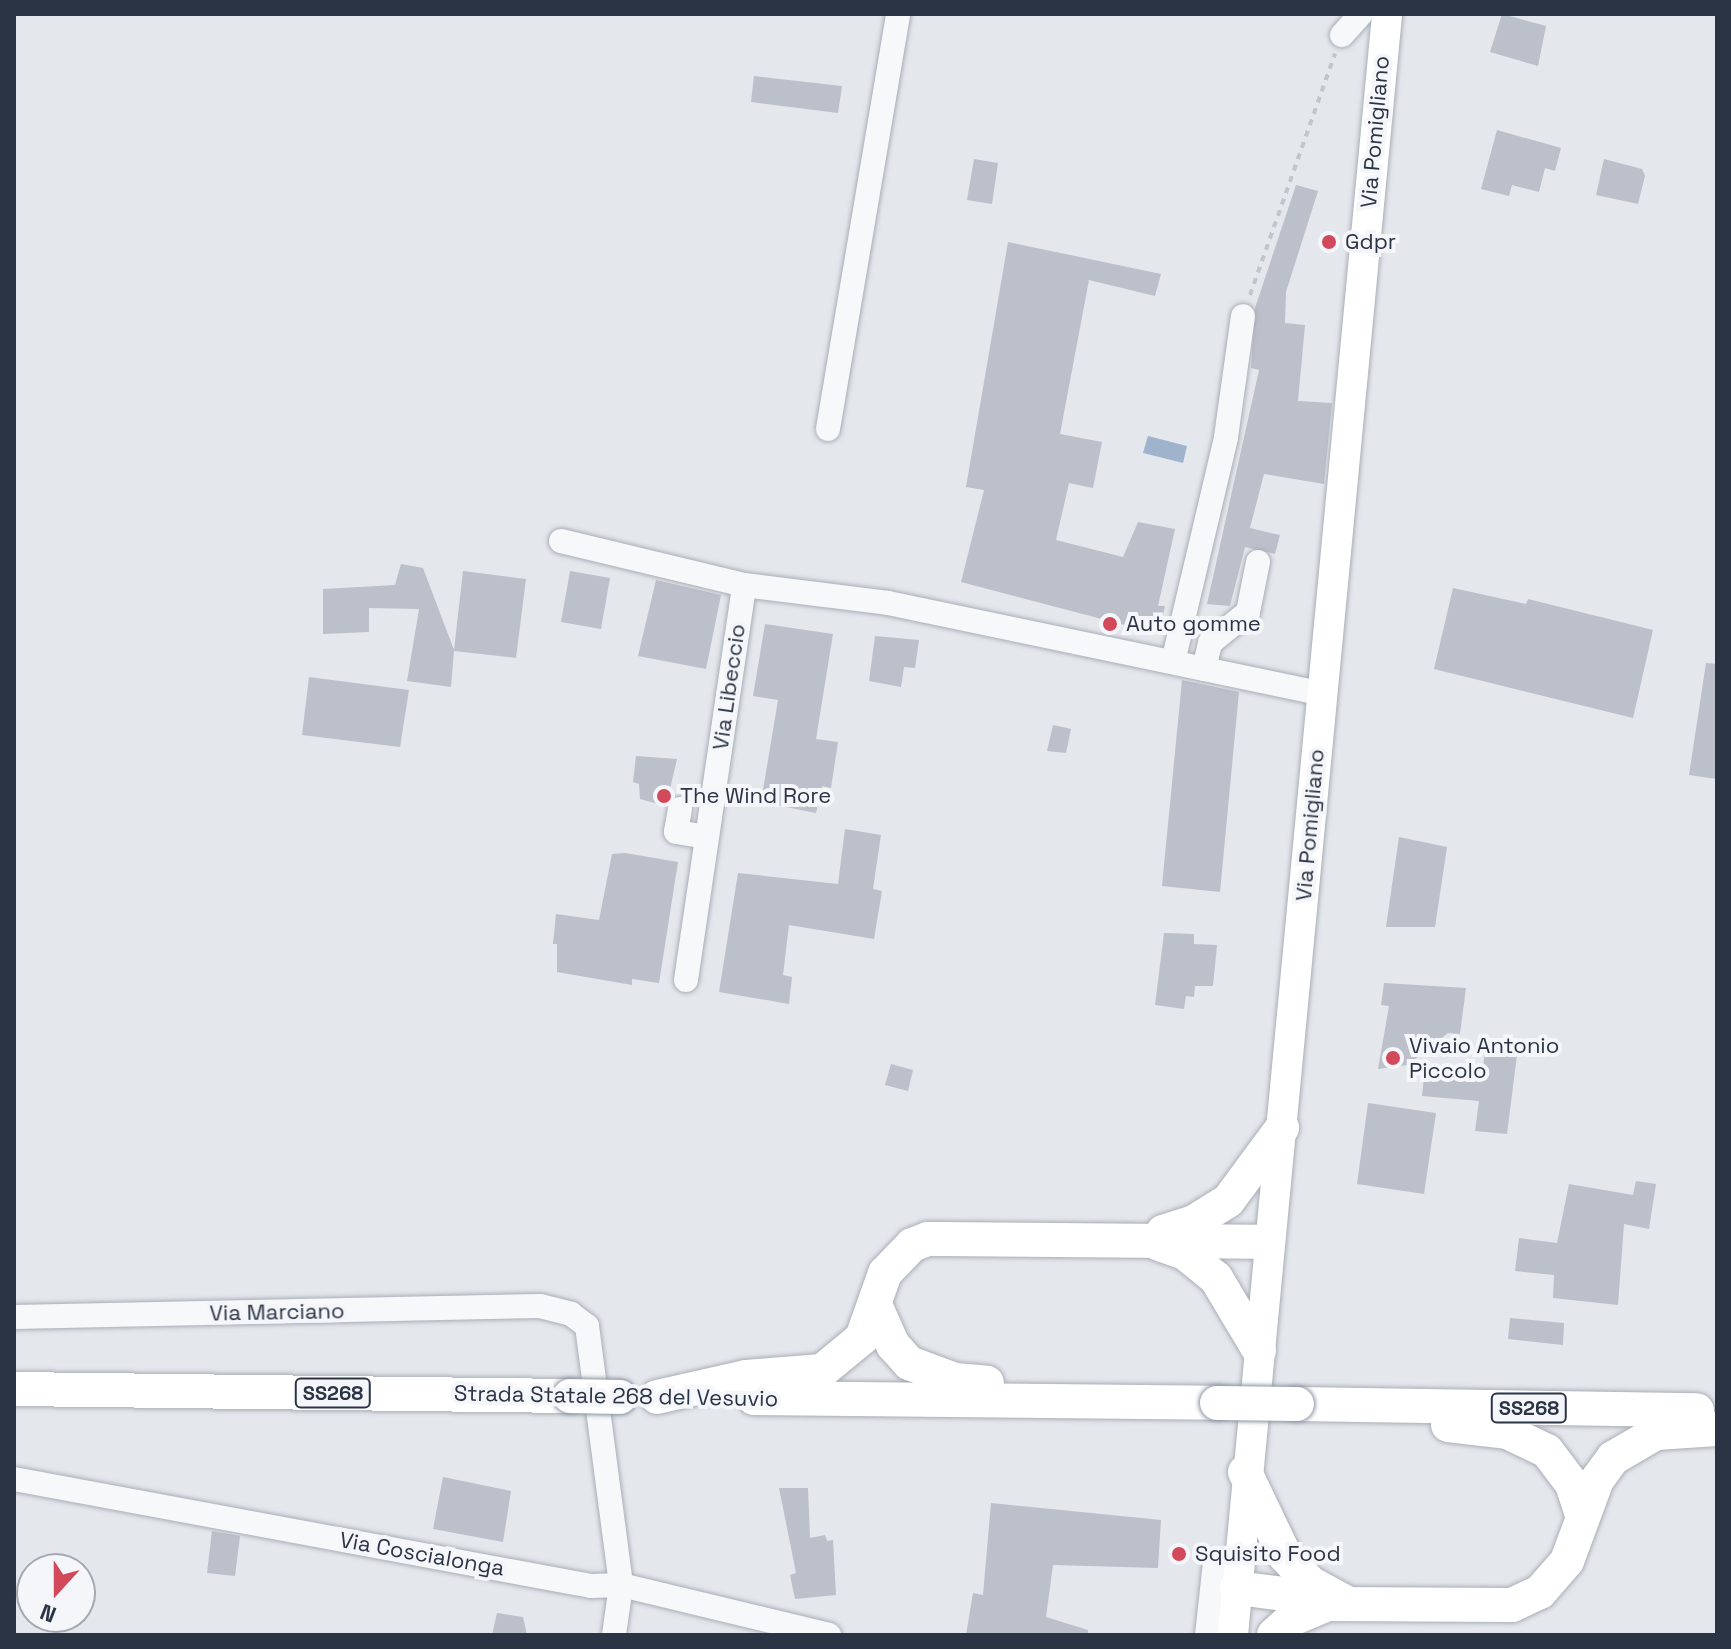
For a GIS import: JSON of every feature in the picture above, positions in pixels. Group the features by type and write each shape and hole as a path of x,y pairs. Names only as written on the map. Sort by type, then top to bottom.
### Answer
{"highway":[{"path":"1144,1238 1194,1222 1228,1201 1282,1128"},
{"path":"1144,1238 1185,1253 1216,1278 1259,1350"},
{"name":"SS268","path":"657,1397 746,1377 822,1371 862,1338 876,1307 885,1273 912,1245 928,1239 1144,1238 1268,1242"},
{"path":"876,1307 893,1345 909,1363 934,1374 1122,1402"},
{"name":"Strada Statale 268 del Vesuvio","path":"14,1389 1341,1405"},
{"name":"SS268","path":"1341,1405 1717,1410"},
{"name":"SS268","path":"1341,1405 1507,1432 1530,1442 1561,1465 1582,1514"},
{"path":"1274,1635 1308,1611 1347,1603 1512,1605 1540,1592 1567,1561 1597,1480 1635,1440 1656,1433 1717,1429"},
{"path":"1245,1472 1285,1556 1310,1583 1347,1603"},
{"path":"1238,1577 1347,1603"}],"main road":[{"name":"Via Pomigliano","path":"1233,1635 1245,1472 1282,1128 1387,14"}],"street":[{"path":"828,429 898,14"},
{"path":"1342,35 1361,14"},
{"path":"1173,662 1226,437 1243,316"},
{"path":"561,541 744,585 1112,636 1173,662 1322,694"},
{"path":"1204,669 1210,643 1248,612 1258,562"},
{"name":"Via Libeccio","path":"686,980 744,585"},
{"path":"680,809 676,832 707,837"},
{"name":"Via Marciano","path":"14,1317 540,1306 571,1314 587,1326 621,1585"},
{"name":"Via Coscialonga","path":"14,1479 591,1586 621,1585 829,1635"},
{"path":"1207,1635 1215,1563 1238,1577"},
{"path":"614,1635 621,1585"}],"path":[{"path":"1243,316 1342,35"}],"water":[{"path":"1148,436 1187,446 1183,463 1143,453"}],"building":[{"path":"1502,14 1546,26 1538,66 1490,52"},
{"path":"754,76 842,86 838,113 751,102"},
{"path":"1497,130 1561,148 1555,171 1545,168 1539,192 1512,185 1509,196 1481,189"},
{"path":"974,159 998,163 992,204 967,200"},
{"path":"1604,159 1642,169 1645,176 1638,204 1596,195"},
{"path":"1296,185 1318,191 1286,292 1285,323 1305,325 1298,401 1332,403 1324,484 1264,474 1250,528 1280,535 1275,554 1245,547 1230,606 1207,604 1259,370 1251,368 1255,308"},
{"path":"1008,242 1161,274 1155,296 1089,280 1060,434 1102,442 1093,488 1069,483 1056,540 1123,557 1138,522 1175,529 1158,606 1165,606 1159,634 961,582 984,490 966,487"},
{"path":"401,564 423,568 454,650 463,571 526,579 516,658 454,651 451,687 407,681 419,609 369,608 369,632 323,634 323,589 395,585"},
{"path":"570,571 610,578 601,629 561,622"},
{"path":"656,580 721,595 706,669 638,656"},
{"path":"1453,588 1526,604 1528,599 1653,630 1633,718 1434,669"},
{"path":"765,624 833,634 816,739 838,742 831,788 822,786 816,813 761,802 778,700 753,696"},
{"path":"875,636 919,640 915,668 904,667 901,687 869,681"},
{"path":"1706,663 1717,664 1717,779 1689,775"},
{"path":"309,677 409,690 400,747 302,735"},
{"path":"1182,680 1239,692 1220,892 1162,886"},
{"path":"1053,725 1071,729 1066,753 1047,751"},
{"path":"636,756 677,759 666,806 640,799 639,784 633,782"},
{"path":"845,829 881,835 873,889 882,891 874,939 789,925 783,975 792,977 789,1004 719,992 738,873 838,884"},
{"path":"1399,837 1447,847 1435,927 1386,927"},
{"path":"625,853 678,862 659,983 632,979 632,985 557,972 557,944 553,944 556,914 599,920 612,854"},
{"path":"1164,933 1194,934 1194,944 1217,945 1213,986 1195,986 1194,997 1186,996 1184,1009 1155,1005"},
{"path":"1384,983 1466,988 1460,1034 1448,1033 1408,1065 1378,1069 1389,1006 1381,1005"},
{"path":"1486,1043 1518,1047 1507,1134 1475,1131 1479,1101 1422,1096 1425,1069 1482,1075"},
{"path":"891,1064 913,1070 908,1091 885,1085"},
{"path":"1368,1103 1436,1113 1424,1194 1357,1184"},
{"path":"1636,1181 1656,1184 1649,1229 1624,1224 1618,1305 1553,1298 1554,1275 1515,1271 1519,1238 1557,1243 1569,1184 1633,1195"},
{"path":"1510,1318 1564,1323 1563,1345 1508,1339"},
{"path":"443,1477 511,1491 503,1542 433,1529"},
{"path":"779,1488 808,1488 810,1538 825,1535 827,1541 833,1540 836,1595 795,1599 790,1575 796,1573"},
{"path":"991,1503 1161,1520 1158,1568 1053,1565 1046,1617 1088,1630 1088,1635 966,1635 973,1593 983,1595"},
{"path":"212,1531 240,1536 235,1576 207,1573"},
{"path":"497,1613 523,1617 527,1635 492,1635"}],"place":[{"name":"Gdpr","path":"1329,242"},
{"name":"Auto gomme","path":"1110,624"},
{"name":"The Wind Rore","path":"664,796"},
{"name":"Vivaio Antonio Piccolo","path":"1393,1058"},
{"name":"Squisito Food","path":"1179,1554"}]}
